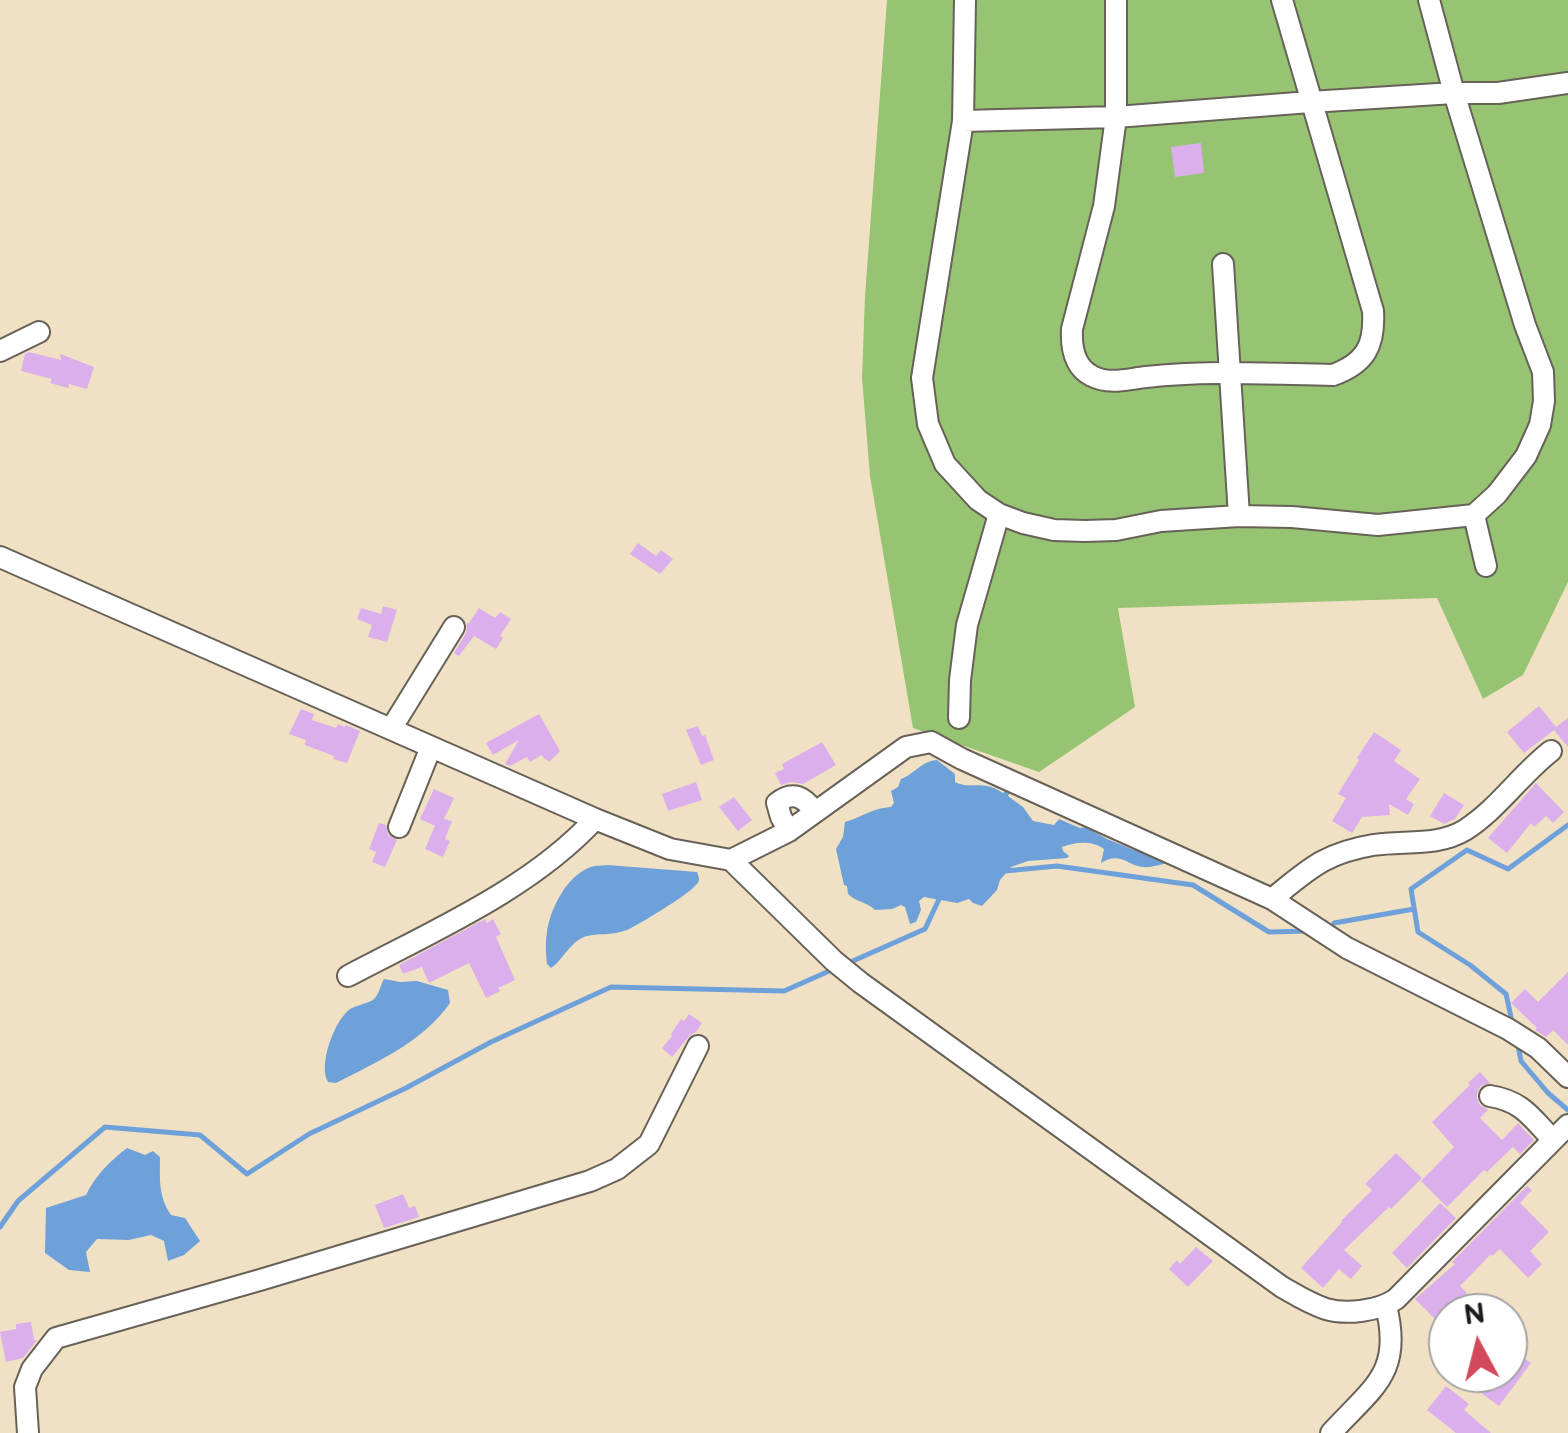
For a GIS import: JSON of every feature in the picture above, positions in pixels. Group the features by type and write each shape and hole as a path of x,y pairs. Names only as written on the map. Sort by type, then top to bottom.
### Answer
{"street":[{"path":"966,0 963,121 922,378 928,424 945,464 978,500 1000,514 1054,530 1086,532 1239,516 1292,516 1378,525 1474,514 1497,494 1526,456 1540,426 1543,372 1525,325 1428,0"},
{"path":"1116,0 1116,117 1104,206 1071,346 1077,362 1090,376 1108,382 1186,373 1333,375 1350,369 1365,355 1374,333 1373,311 1282,0"},
{"path":"963,121 1116,117 1498,93 1568,83"},
{"path":"1223,264 1239,516"},
{"path":"0,351 39,332"},
{"path":"958,718 967,625 1000,514"},
{"path":"1474,514 1486,566"},
{"path":"0,557 595,819 670,849 735,865 861,983 1282,1288 1329,1310 1386,1306 1396,1299 1561,1132 1509,1099 1490,1096"},
{"path":"392,729 454,627"},
{"path":"735,865 906,748 931,742 1272,899 1347,948 1508,1029 1538,1048 1568,1077"},
{"path":"399,827 431,746"},
{"path":"1272,899 1315,864 1338,853 1376,844 1428,842 1463,831 1551,751"},
{"path":"789,830 777,809 781,800 805,798 815,812"},
{"path":"348,976 501,893 573,843 595,819"},
{"path":"28,1433 25,1386 32,1369 56,1338 617,1169 649,1144 698,1046"},
{"path":"1331,1433 1382,1377 1389,1364 1392,1327 1386,1306"}],"green space":[{"path":"887,0 1568,0 1568,582 1523,675 1483,699 1437,598 1118,608 1135,707 1039,772 913,728 870,476 862,378"}],"water":[{"path":"937,760 955,774 955,782 989,786 1003,793 1008,788 1008,796 1033,821 1054,825 1059,819 1086,827 1134,850 1150,848 1169,863 1143,867 1114,858 1101,863 1104,849 1089,843 1072,844 1062,847 1067,858 1028,861 1011,867 982,906 969,899 957,903 924,897 919,901 921,910 916,922 910,924 901,905 875,910 851,897 844,885 836,849 845,822 891,807 891,791 901,779"},
{"path":"607,865 697,872 699,881 673,903 627,930 581,938 551,968 547,964 546,940 556,903 582,871"},
{"path":"384,979 417,981 448,990 450,1003 426,1029 398,1050 336,1083 328,1082 326,1055 338,1023 350,1009 373,1000"},
{"path":"127,1148 145,1155 153,1151 160,1157 161,1187 167,1208 171,1215 185,1218 200,1241 184,1255 168,1261 164,1241 151,1235 129,1240 97,1239 86,1252 90,1272 69,1270 45,1253 46,1208 86,1195 104,1169"}],"building":[{"path":"1201,143 1204,173 1175,177 1171,147"},
{"path":"29,352 61,360 60,354 94,367 87,389 69,384 68,388 50,383 52,379 21,371"},
{"path":"638,543 656,556 661,550 673,559 660,574 630,554"},
{"path":"383,606 397,610 387,642 368,637 372,625 357,619 361,608 381,614"},
{"path":"479,608 495,618 500,612 511,619 496,649 474,636 459,656 454,653 466,633 467,623"},
{"path":"1539,706 1556,727 1568,718 1568,747 1554,730 1524,753 1507,732"},
{"path":"301,709 314,714 312,720 360,731 347,763 289,734"},
{"path":"539,714 560,751 549,762 541,755 530,762 527,757 510,766 505,764 519,740 493,755 486,743"},
{"path":"698,726 714,760 701,765 686,730"},
{"path":"1374,732 1401,750 1394,761 1420,779 1406,799 1414,804 1408,815 1389,804 1390,815 1362,817 1352,833 1332,821 1346,798 1338,794"},
{"path":"822,742 836,765 803,784 781,785 775,773 784,769 782,764"},
{"path":"696,782 702,800 668,811 662,794"},
{"path":"1536,783 1564,812 1553,823 1546,816 1534,827 1531,823 1507,853 1488,838"},
{"path":"434,789 454,798 444,819 452,821 443,857 425,849 435,826 420,819"},
{"path":"1444,793 1464,805 1455,819 1444,824 1430,816"},
{"path":"734,797 752,820 738,831 719,807"},
{"path":"379,823 386,825 388,835 397,840 385,867 372,862 376,852 369,849"},
{"path":"485,919 487,923 493,919 501,934 496,937 515,980 498,988 500,991 486,998 469,963 429,983 422,967 403,974 399,965"},
{"path":"1568,972 1568,1045 1553,1030 1546,1037 1535,1030 1511,1003 1525,989 1538,1002"},
{"path":"689,1014 702,1023 672,1057 662,1048 681,1019 684,1021"},
{"path":"1480,1072 1490,1083 1477,1092 1480,1105 1488,1110 1480,1118 1502,1140 1518,1123 1534,1140 1520,1154 1513,1147 1447,1207 1421,1181 1454,1147 1432,1122"},
{"path":"1396,1153 1422,1178 1344,1250 1362,1266 1351,1279 1339,1269 1323,1288 1301,1268 1372,1190 1365,1184"},
{"path":"1527,1186 1532,1190 1520,1203 1549,1232 1530,1251 1542,1264 1528,1278 1500,1249 1460,1286 1467,1293 1428,1293 1428,1312 1415,1299 1455,1264 1452,1262"},
{"path":"403,1194 409,1208 415,1206 419,1217 384,1228 375,1205"},
{"path":"1440,1203 1456,1218 1407,1268 1392,1253"},
{"path":"1196,1247 1213,1261 1188,1287 1169,1269 1177,1260 1180,1264"},
{"path":"31,1322 37,1340 23,1358 6,1362 0,1332"},
{"path":"1440,1393 1455,1393 1469,1404 1464,1410 1491,1433 1456,1433 1427,1410"},
{"path":"1481,1393 1509,1393 1499,1406"}],"waterway":[{"path":"1513,1026 1506,994 1418,932 1411,889 1467,850 1508,869 1568,825"},
{"path":"1005,871 1057,866 1193,885 1269,932 1309,931"},
{"path":"846,964 925,929 941,895"},
{"path":"1334,923 1414,909"},
{"path":"0,1227 18,1201 105,1127 200,1135 247,1174 309,1134 491,1042 611,987 784,991 836,968"},
{"path":"1517,1041 1521,1061 1568,1110"}]}
